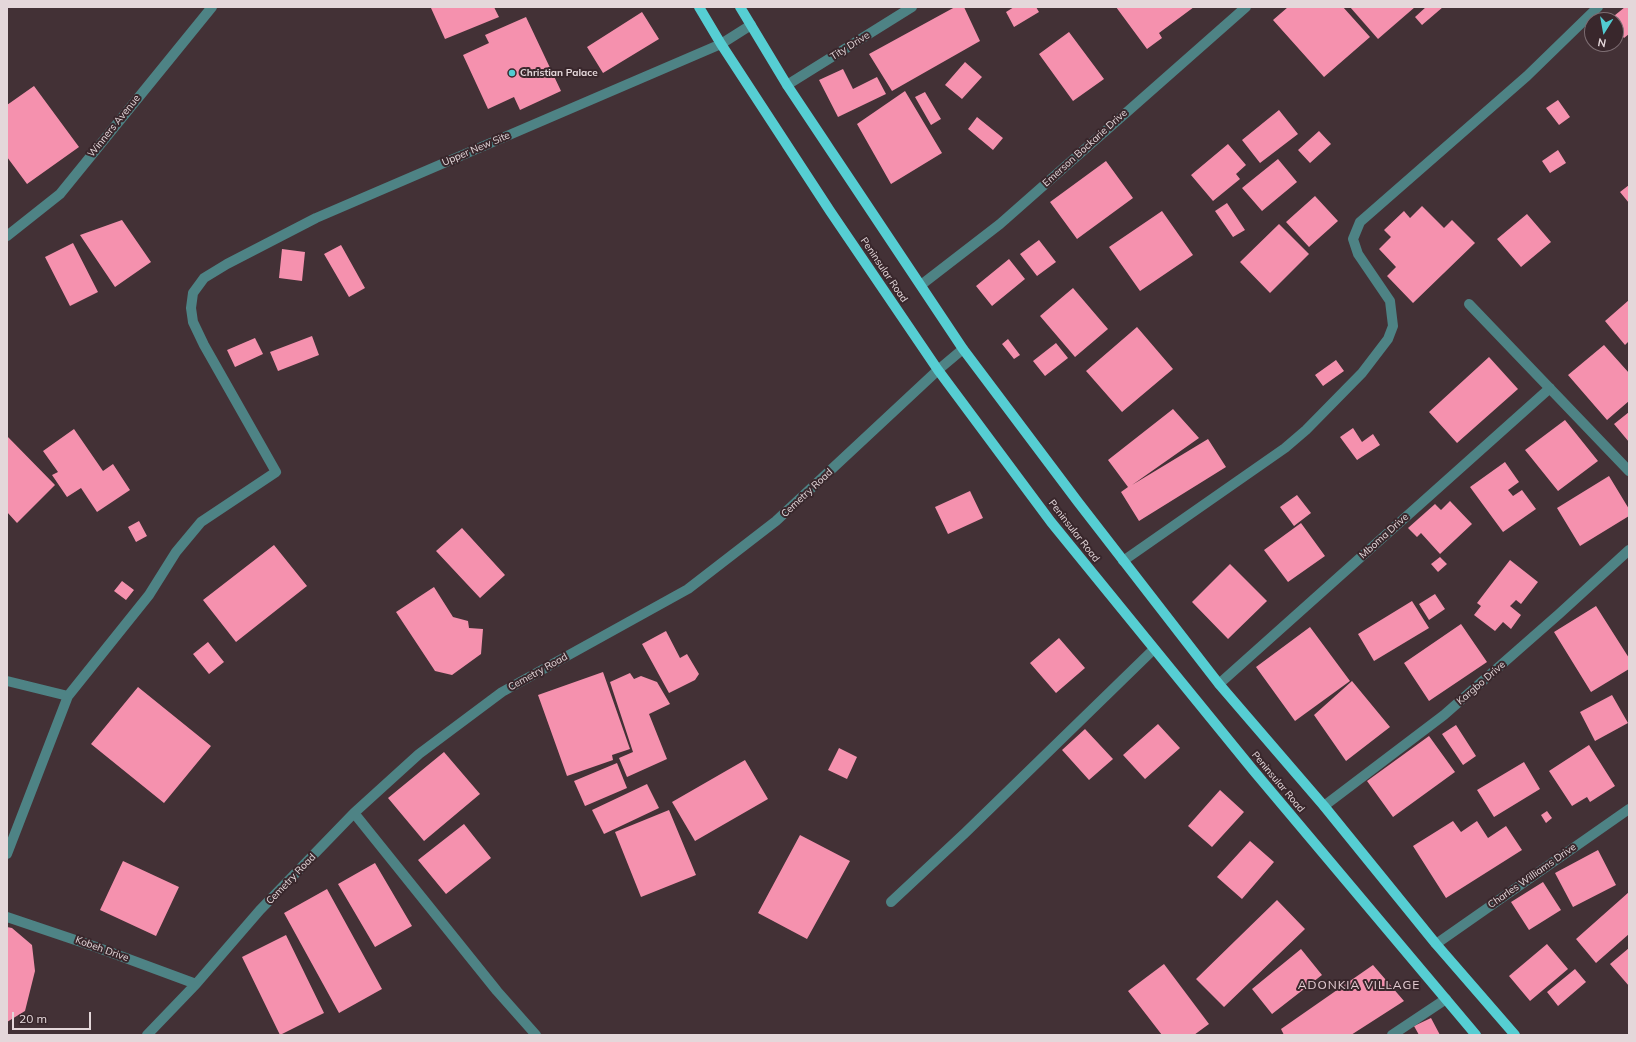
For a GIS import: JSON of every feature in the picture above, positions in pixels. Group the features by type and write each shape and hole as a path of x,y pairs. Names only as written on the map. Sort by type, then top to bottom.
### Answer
{"main road":[{"name":"Peninsular Road","path":"699,7 721,44 830,211 938,370 1051,522 1253,770 1476,1035"},
{"name":"Peninsular Road","path":"740,7 787,85 963,348 1123,561 1219,684 1324,806 1436,944 1515,1035"}],"street":[{"name":"Winners Avenue","path":"7,236 60,194 212,7"},
{"name":"Tity Drive","path":"787,85 912,7"},
{"name":"Emerson Bockarie Drive","path":"921,285 1000,224 1246,7"},
{"path":"1123,561 1285,448 1306,430 1362,373 1388,339 1393,326 1390,301 1358,254 1355,246 1353,239 1360,222 1527,76 1598,7"},
{"name":"Upper New Site","path":"68,696 149,595 176,552 201,522 276,472 204,345 193,322 191,308 193,293 204,278 227,264 316,218 721,44 750,25"},
{"path":"1469,304 1629,471"},
{"name":"Cemetry Road","path":"147,1035 196,984 260,910 354,814 419,754 502,692 688,589 776,521 963,348"},
{"name":"Mboma Drive","path":"1219,684 1550,388"},
{"name":"Kargbo Drive","path":"1324,806 1444,715 1629,550"},
{"path":"891,902 965,833 1154,649"},
{"path":"7,681 68,696 7,854"},
{"name":"Charles Williams Drive","path":"1436,944 1629,809"},
{"path":"354,814 497,991 536,1035"},
{"name":"Kobeh Drive","path":"7,917 96,947 196,984"},
{"path":"1392,1035 1446,999"}],"building":[{"path":"494,7 499,17 445,39 431,8"},
{"path":"955,7 964,7 980,41 892,91 869,54"},
{"path":"1014,7 1036,7 1039,12 1014,27 1006,12"},
{"path":"1116,7 1194,7 1159,33 1162,38 1147,49"},
{"path":"1288,7 1343,7 1370,37 1324,77 1273,20"},
{"path":"1350,7 1415,7 1378,39"},
{"path":"1426,7 1443,7 1422,25 1415,17"},
{"path":"1625,7 1629,7 1629,34 1624,38 1624,12 1619,12"},
{"path":"642,12 659,39 603,73 587,47"},
{"name":"Christian Palace","path":"526,17 561,91 520,110 514,97 488,109 463,55 489,43 485,35"},
{"path":"1069,32 1104,79 1073,101 1039,54"},
{"path":"965,62 982,77 962,99 945,85"},
{"path":"843,69 853,89 877,77 886,94 838,117 819,80"},
{"path":"34,86 79,147 27,184 7,157 7,105"},
{"path":"905,91 942,153 891,184 857,124"},
{"path":"925,92 941,119 931,125 915,97"},
{"path":"1558,100 1570,117 1559,125 1546,108"},
{"path":"1279,110 1298,134 1260,163 1242,140"},
{"path":"977,117 1003,138 993,150 968,129"},
{"path":"1319,131 1331,144 1310,163 1298,150"},
{"path":"1228,144 1246,165 1236,174 1240,179 1213,201 1191,175"},
{"path":"1558,150 1566,163 1550,173 1542,161"},
{"path":"1278,159 1297,182 1262,211 1242,188"},
{"path":"1106,161 1133,198 1077,239 1050,202"},
{"path":"1629,185 1629,203 1620,192"},
{"path":"1315,196 1338,221 1309,247 1286,222"},
{"path":"1227,203 1245,230 1233,237 1215,211"},
{"path":"1422,206 1444,228 1452,220 1475,243 1413,303 1387,276 1396,267 1379,249 1391,237 1384,230 1404,211 1410,218"},
{"path":"1162,211 1193,255 1140,291 1109,247"},
{"path":"1527,214 1551,242 1521,267 1497,239"},
{"path":"122,220 151,262 115,287 80,235"},
{"path":"1279,224 1309,254 1270,293 1240,262"},
{"path":"1039,240 1056,262 1037,276 1020,254"},
{"path":"73,243 98,292 70,306 45,257"},
{"path":"341,245 365,288 349,297 324,254"},
{"path":"282,249 305,252 302,281 279,278"},
{"path":"1009,259 1025,279 992,306 976,286"},
{"path":"1073,288 1108,329 1075,357 1040,316"},
{"path":"1629,300 1629,341 1625,345 1605,321"},
{"path":"1137,327 1173,369 1122,412 1086,371"},
{"path":"312,336 319,355 278,371 270,352"},
{"path":"255,338 263,354 235,367 227,350"},
{"path":"1008,339 1020,355 1014,359 1002,344"},
{"path":"1056,343 1068,358 1045,376 1033,361"},
{"path":"1604,345 1629,373 1629,401 1607,420 1568,375"},
{"path":"1489,357 1518,389 1457,443 1429,412"},
{"path":"1336,360 1344,371 1323,386 1315,375"},
{"path":"1173,409 1199,438 1132,485 1208,439 1226,467 1139,521 1121,492 1128,487 1108,460"},
{"path":"1629,412 1629,442 1614,424"},
{"path":"1565,420 1598,461 1558,491 1525,450"},
{"path":"1353,428 1362,442 1373,434 1380,445 1357,460 1340,437"},
{"path":"74,429 103,471 113,464 130,490 97,512 81,488 67,497 52,475 58,472 43,451"},
{"path":"7,436 55,485 17,523 7,512"},
{"path":"1505,462 1519,482 1508,490 1513,496 1522,490 1536,509 1503,532 1470,487"},
{"path":"1609,476 1629,509 1629,516 1580,546 1557,508"},
{"path":"970,491 983,518 948,534 935,507"},
{"path":"1297,495 1311,513 1294,526 1280,507"},
{"path":"1450,501 1472,524 1440,554 1421,533 1417,537 1408,528 1435,504 1441,510"},
{"path":"139,521 147,536 136,542 128,527"},
{"path":"1301,523 1325,556 1288,582 1264,550"},
{"path":"462,528 505,575 480,598 436,551"},
{"path":"274,545 307,586 236,642 203,600"},
{"path":"1440,557 1447,564 1438,572 1431,564"},
{"path":"1510,560 1538,582 1521,604 1516,600 1510,606 1521,615 1511,629 1503,622 1495,631 1474,615 1481,606 1477,603"},
{"path":"1230,564 1267,601 1228,639 1192,602"},
{"path":"122,581 134,590 126,600 114,591"},
{"path":"434,587 453,617 468,621 469,628 483,629 481,654 452,675 435,671 396,612"},
{"path":"1435,594 1445,609 1429,620 1419,604"},
{"path":"1412,601 1429,628 1374,661 1358,634"},
{"path":"1596,606 1629,658 1629,669 1591,692 1554,632"},
{"path":"1461,624 1487,662 1429,701 1404,663"},
{"path":"1310,627 1350,681 1295,721 1256,667"},
{"path":"666,631 680,658 687,654 699,674 695,680 669,693 642,644"},
{"path":"1059,638 1085,668 1056,693 1030,663"},
{"path":"208,642 224,662 209,674 193,654"},
{"path":"603,672 630,749 612,755 613,760 567,776 538,695"},
{"path":"630,673 634,679 641,676 657,682 670,704 649,714 667,759 627,777 619,758 633,752 610,682"},
{"path":"1352,681 1390,727 1346,761 1314,715"},
{"path":"138,687 211,746 164,803 91,744"},
{"path":"1612,695 1628,723 1595,741 1580,712"},
{"path":"1158,724 1180,748 1145,779 1123,755"},
{"path":"1456,725 1476,756 1463,765 1442,734"},
{"path":"1085,729 1113,759 1089,780 1062,750"},
{"path":"1429,736 1455,772 1393,817 1367,781"},
{"path":"1589,745 1615,786 1590,802 1587,797 1572,806 1549,771"},
{"path":"839,748 857,757 847,779 828,770"},
{"path":"444,752 480,794 424,841 388,798"},
{"path":"745,760 768,799 695,841 672,802"},
{"path":"1524,762 1540,789 1494,817 1477,790"},
{"path":"617,763 627,788 585,806 574,781"},
{"path":"647,784 659,808 604,834 592,810"},
{"path":"1220,790 1244,812 1212,847 1188,826"},
{"path":"669,810 696,875 641,897 615,832"},
{"path":"1547,811 1552,818 1546,823 1541,815"},
{"path":"1453,821 1461,832 1477,821 1488,838 1506,826 1522,850 1446,898 1413,846"},
{"path":"464,824 491,858 446,894 418,860"},
{"path":"800,835 850,861 807,939 758,913"},
{"path":"1250,841 1274,862 1242,899 1217,877"},
{"path":"1598,850 1616,885 1573,907 1555,873"},
{"path":"123,861 179,887 156,936 100,910"},
{"path":"375,863 412,926 375,947 338,884"},
{"path":"1543,882 1561,910 1529,930 1511,902"},
{"path":"327,889 382,989 339,1013 284,913"},
{"path":"1629,892 1629,934 1596,963 1576,939"},
{"path":"1277,900 1305,929 1224,1007 1196,979"},
{"path":"7,927 12,928 32,945 35,971 25,1011 7,1022"},
{"path":"286,935 324,1013 280,1035 242,957"},
{"path":"1547,944 1568,969 1530,1001 1509,976"},
{"path":"1629,948 1629,986 1610,964"},
{"path":"1301,949 1322,975 1272,1014 1252,989"},
{"path":"1164,964 1209,1024 1194,1035 1162,1035 1128,991"},
{"path":"1373,965 1404,1001 1351,1035 1284,1035 1281,1029"},
{"path":"1575,969 1586,982 1558,1006 1547,992"},
{"path":"1431,1018 1440,1035 1419,1035 1414,1026"}],"place":[{"name":"Christian Palace","path":"512,73"}],"district":[{"name":"ADONKIA VILLAGE","path":"1359,985"}]}
